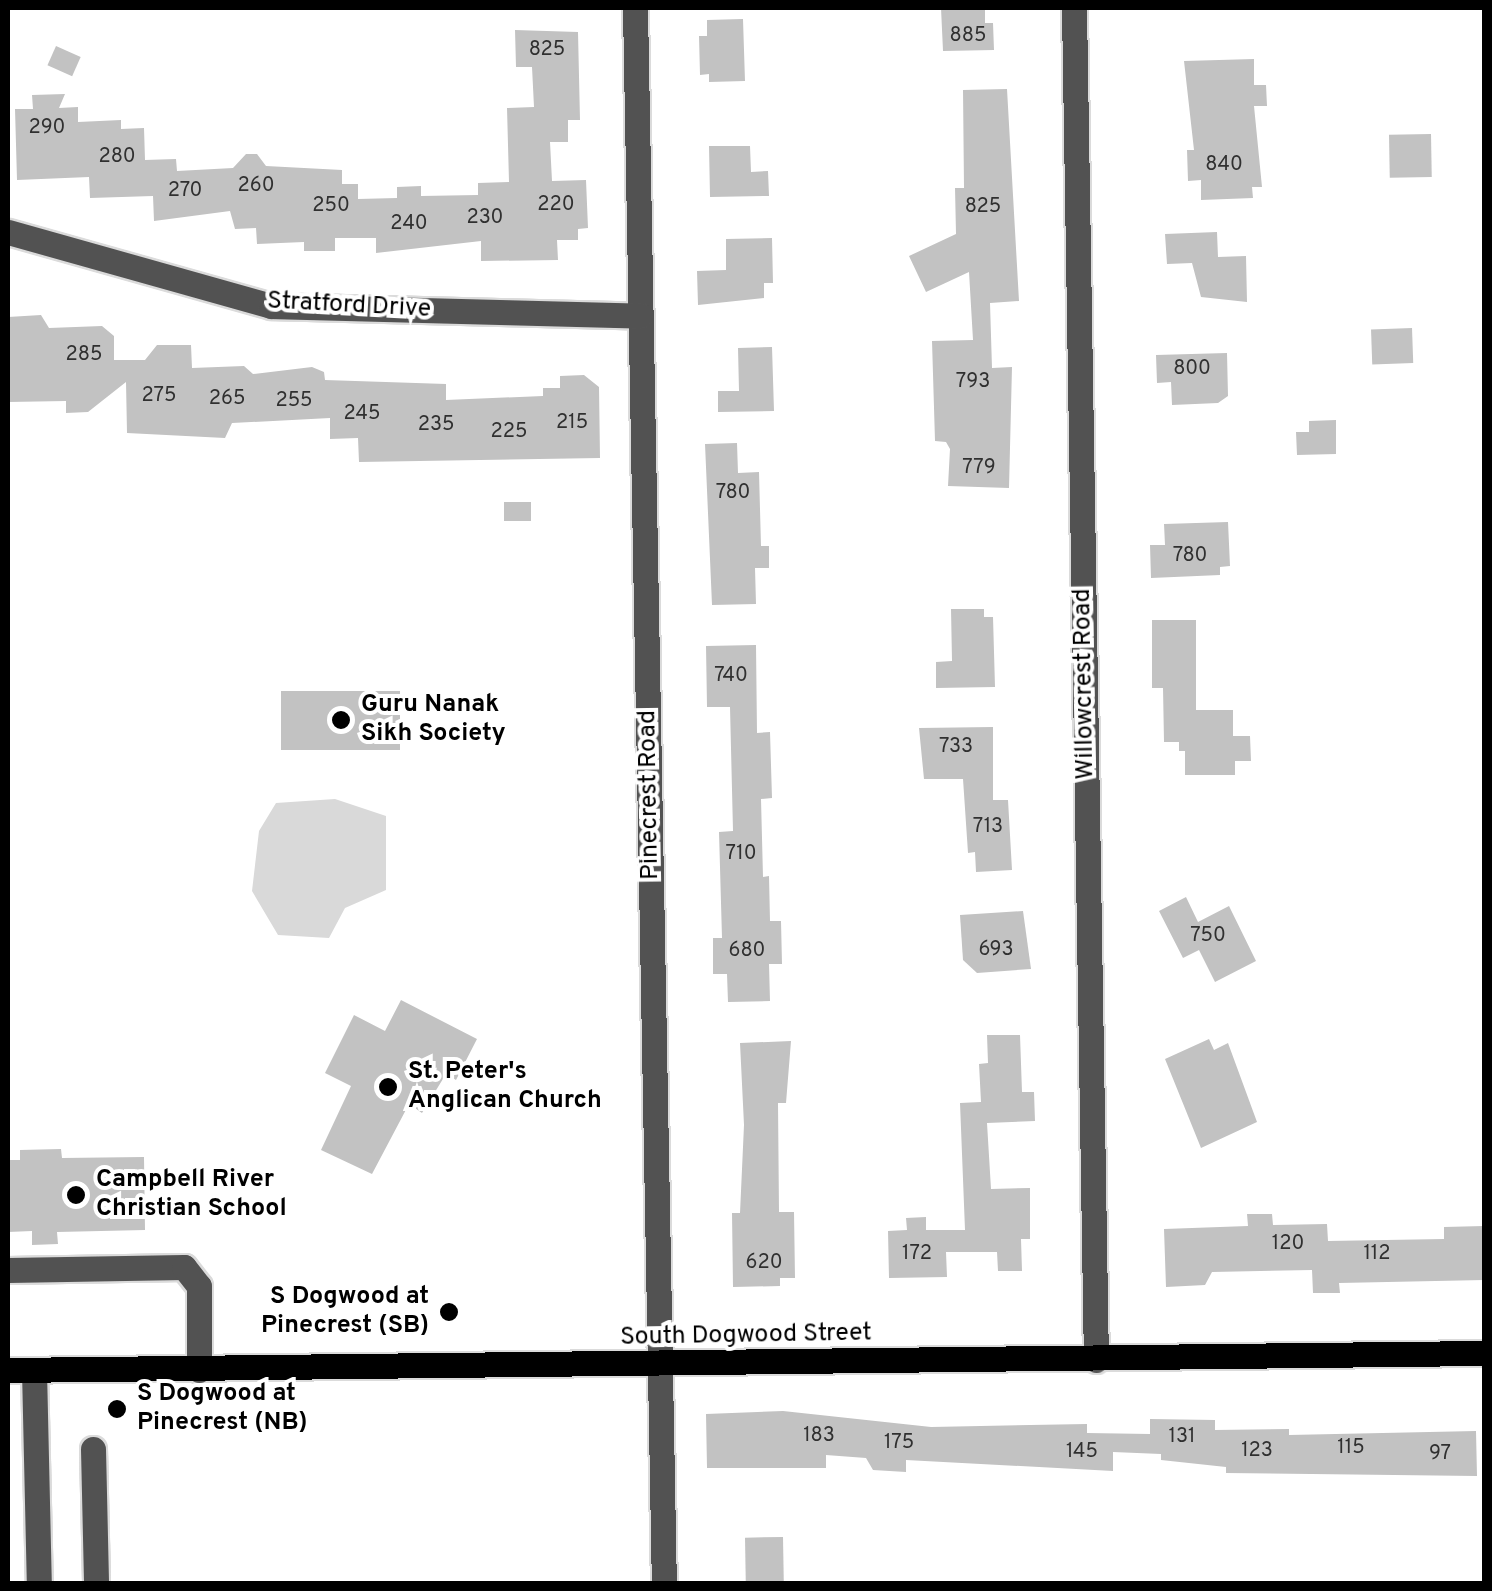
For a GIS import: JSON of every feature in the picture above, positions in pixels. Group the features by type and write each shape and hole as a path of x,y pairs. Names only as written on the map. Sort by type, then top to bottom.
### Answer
{"main road":[{"name":"South Dogwood Street","path":"8,1370 660,1367 1484,1354"}],"street":[{"name":"Pinecrest Road","path":"635,8 664,1584"},
{"name":"Willowcrest Road","path":"1074,8 1096,1360"},
{"name":"Stratford Drive","path":"8,232 271,306 641,316"},
{"path":"8,1270 184,1267 199,1286 199,1370"},
{"path":"34,1370 39,1584"},
{"path":"93,1449 96,1584"}],"shaded area":[{"path":"335,799 386,816 386,890 345,908 329,938 278,935 252,891 259,831 276,803"}],"building":[{"path":"941,8 985,8 985,23 993,23 994,50 943,51"},
{"path":"743,19 745,81 709,82 709,74 700,75 699,36 707,36 707,20"},
{"path":"515,30 578,32 580,120 568,120 568,142 550,142 552,181 586,180 588,228 578,229 578,240 557,240 558,260 481,261 481,241 376,253 376,238 335,238 335,251 304,251 304,242 257,244 256,228 235,229 230,211 154,221 153,196 90,198 89,177 17,180 15,109 33,109 32,95 65,94 59,108 78,107 78,122 121,120 121,129 144,128 145,160 176,159 177,171 233,168 246,154 257,154 266,166 342,170 342,184 358,184 358,199 397,198 397,187 421,186 421,196 478,195 478,183 509,182 507,108 534,107 532,67 516,67"},
{"path":"56,46 81,57 72,76 47,65"},
{"path":"1254,59 1254,85 1266,85 1267,106 1254,106 1262,187 1252,187 1253,198 1201,200 1201,180 1188,181 1187,150 1194,150 1184,61"},
{"path":"1007,89 1019,301 990,303 992,368 1012,367 1009,488 948,486 950,449 946,442 935,441 932,341 973,340 969,272 926,292 909,256 956,234 955,188 964,188 963,90"},
{"path":"1431,134 1432,177 1390,178 1389,135"},
{"path":"709,146 750,146 751,172 768,171 769,196 710,197"},
{"path":"1217,232 1218,257 1246,256 1247,302 1201,297 1192,263 1167,264 1165,234"},
{"path":"772,238 773,283 764,283 764,298 698,305 697,271 726,270 726,239"},
{"path":"41,315 49,328 102,326 114,336 114,360 145,360 157,345 191,345 192,368 244,366 253,374 312,367 324,372 325,380 446,384 446,400 543,396 543,388 560,388 560,376 584,375 599,387 600,458 359,462 358,438 330,439 330,418 232,423 225,438 127,433 126,382 88,412 66,413 66,401 8,402 8,317"},
{"path":"1412,328 1413,363 1372,364 1371,329"},
{"path":"772,347 774,411 718,412 718,391 739,391 738,348"},
{"path":"1227,353 1228,396 1218,403 1172,405 1171,382 1157,383 1156,355"},
{"path":"1336,420 1336,454 1297,455 1296,432 1309,432 1309,421"},
{"path":"737,443 738,473 759,472 761,546 769,546 769,568 755,568 756,604 712,605 705,444"},
{"path":"504,502 531,502 531,521 504,521"},
{"path":"1228,522 1230,566 1220,567 1220,575 1151,578 1150,545 1165,545 1164,524"},
{"path":"951,609 984,609 984,617 993,617 995,687 936,688 936,662 952,661"},
{"path":"1152,620 1196,620 1196,710 1233,710 1233,736 1250,736 1251,761 1235,761 1235,775 1185,775 1185,751 1179,751 1179,742 1164,742 1163,688 1152,688"},
{"path":"756,645 757,733 770,732 772,798 761,799 763,877 769,876 770,921 781,921 782,964 769,964 770,1001 728,1002 727,974 713,974 713,938 722,938 719,832 733,831 730,707 707,707 706,646"},
{"name":"Guru Nanak Sikh Society","path":"281,691 400,691 400,750 281,750"},
{"path":"993,727 993,800 1008,800 1012,870 976,872 975,852 968,853 963,779 924,779 919,728"},
{"path":"1186,897 1198,922 1229,906 1256,961 1215,982 1199,950 1183,958 1159,911"},
{"path":"1023,911 1031,969 977,973 963,960 960,915"},
{"name":"St. Peter's Anglican Church","path":"401,1000 477,1039 456,1080 446,1074 422,1113 409,1104 372,1174 321,1150 351,1086 325,1073 354,1015 385,1031"},
{"path":"987,1035 1020,1035 1022,1092 1034,1092 1035,1121 987,1123 991,1189 1030,1188 1030,1239 1021,1239 1022,1271 998,1271 997,1252 946,1252 947,1277 889,1278 888,1231 907,1230 906,1218 926,1217 926,1230 965,1230 960,1103 981,1102 979,1064 988,1063"},
{"path":"1209,1039 1214,1050 1228,1043 1257,1122 1201,1148 1165,1059"},
{"path":"791,1041 786,1103 778,1103 779,1212 794,1212 795,1278 780,1278 780,1286 733,1287 732,1213 740,1213 744,1125 740,1043"},
{"name":"Campbell River Christian School","path":"61,1149 62,1158 144,1157 145,1230 57,1232 58,1244 32,1245 32,1231 8,1232 8,1160 20,1160 20,1150"},
{"path":"1247,1214 1272,1214 1273,1225 1327,1224 1328,1241 1444,1239 1444,1227 1484,1226 1484,1280 1339,1283 1340,1293 1313,1293 1312,1270 1212,1272 1205,1285 1166,1287 1164,1229 1248,1226"},
{"path":"783,1411 931,1427 1087,1424 1087,1433 1150,1434 1150,1419 1215,1420 1215,1430 1289,1429 1289,1435 1476,1431 1477,1476 1226,1473 1226,1467 1161,1460 1161,1454 1113,1452 1113,1471 906,1460 906,1472 873,1470 866,1458 826,1455 826,1468 707,1468 706,1414"},
{"path":"783,1537 784,1584 746,1584 745,1538"}],"place":[{"name":"Guru Nanak Sikh Society","path":"341,720"},
{"name":"St. Peter's Anglican Church","path":"388,1087"},
{"name":"Campbell River Christian School","path":"76,1195"},
{"name":"S Dogwood at Pinecrest (SB)","path":"449,1312"},
{"name":"S Dogwood at Pinecrest (NB)","path":"117,1409"}]}
